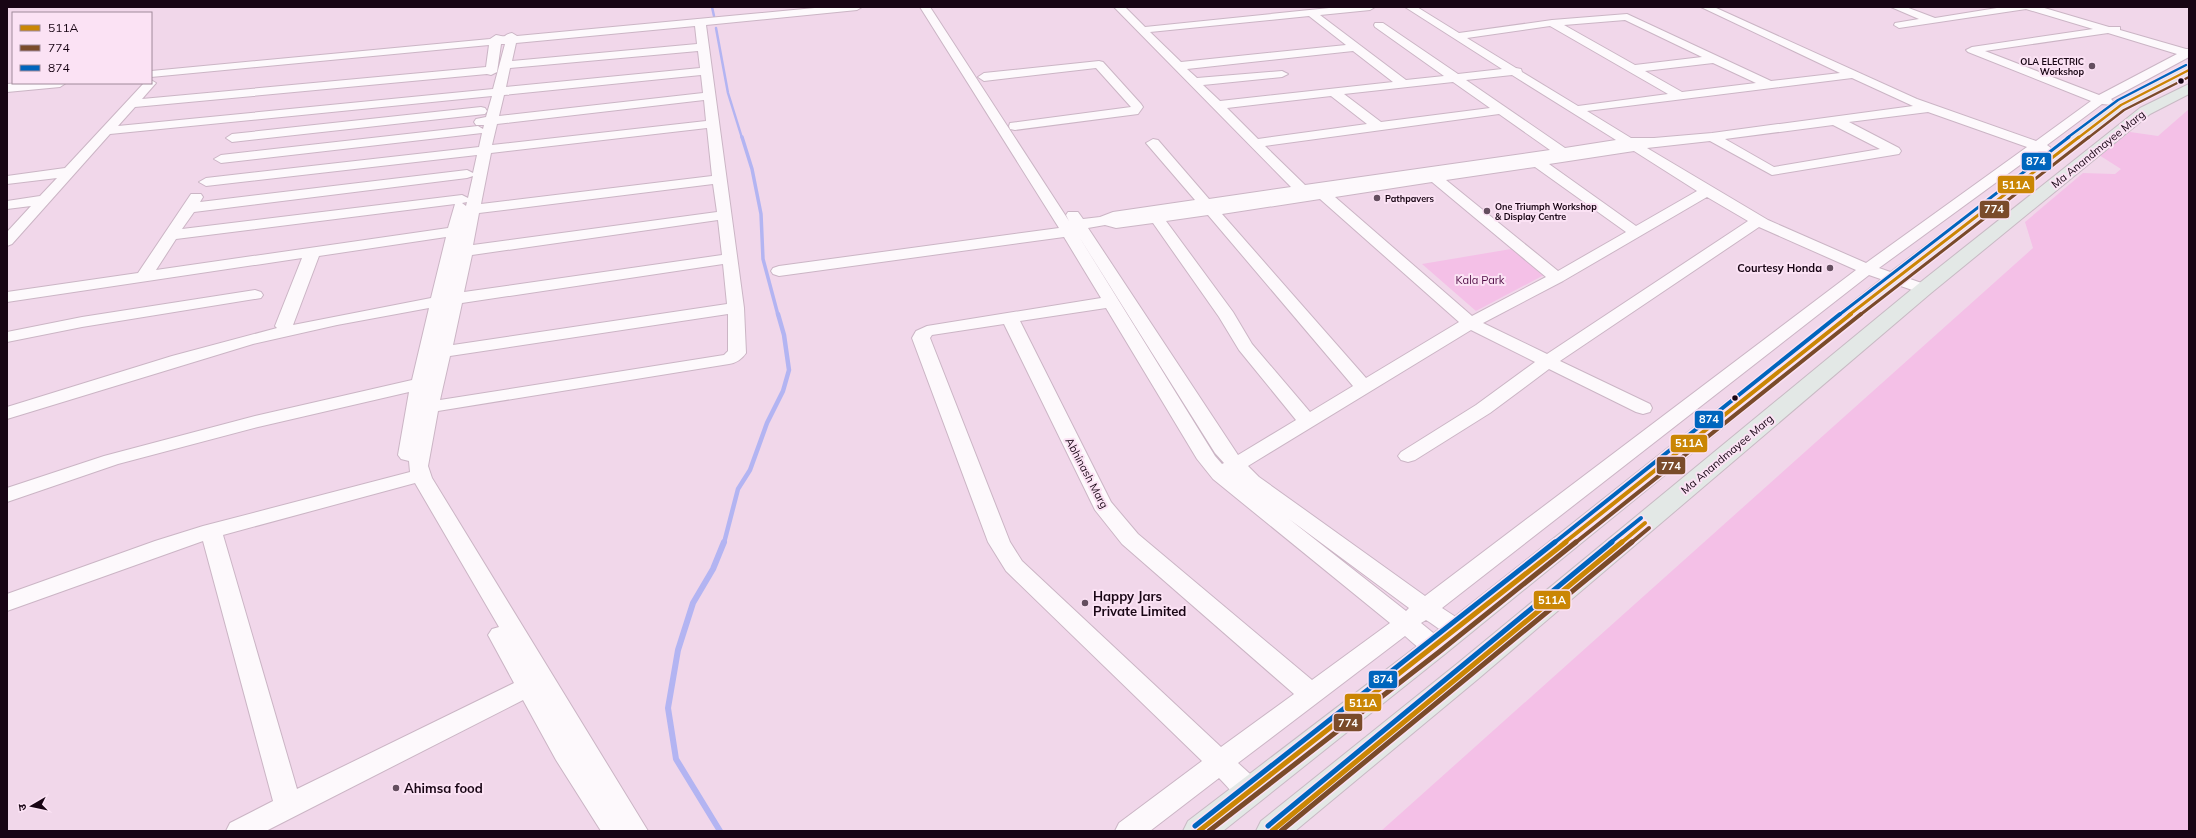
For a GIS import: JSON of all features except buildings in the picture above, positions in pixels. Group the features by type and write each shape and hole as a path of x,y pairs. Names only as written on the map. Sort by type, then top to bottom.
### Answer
{"main road":[{"name":"Ma Anandmayee Marg","path":"1199,831 1435,647 1899,275 2059,152 2110,102 2188,56"},
{"name":"Ma Anandmayee Marg","path":"1272,831 1474,666 1928,286 2145,111 2189,88"}],"street":[{"path":"154,76 820,7"},
{"path":"503,39 857,7"},
{"path":"925,7 1225,454 1228,470 1435,647"},
{"path":"935,7 984,77 1015,126 1074,228 1110,302 1207,459 1252,482 1425,608 1457,629"},
{"path":"1119,7 1255,143 1312,194 1470,323 1643,408"},
{"path":"1142,30 1370,7"},
{"path":"1410,7 1769,220 1871,266"},
{"path":"1418,7 1517,71 1583,108 1640,144 1707,191 1758,221 1871,266 1928,286"},
{"path":"1706,7 1852,75 1928,108 2059,152"},
{"path":"1896,7 1934,21"},
{"path":"1899,25 2023,7"},
{"path":"2030,7 2113,30"},
{"path":"2040,7 2188,56"},
{"path":"1312,13 1404,84"},
{"path":"1463,35 1552,23 1627,17 1769,85"},
{"path":"422,408 729,359 737,353 736,308 700,22"},
{"path":"1552,23 1680,96"},
{"path":"1379,25 1565,154"},
{"path":"2110,102 1972,50 2113,30"},
{"path":"503,39 493,92 483,121 479,150 465,207 447,300 406,469 408,478 530,686 565,753 616,831"},
{"path":"131,104 703,47"},
{"path":"1179,66 1356,47"},
{"path":"1632,69 1716,59"},
{"path":"984,77 1099,64 1137,107 1134,111 1015,126"},
{"path":"106,131 706,71"},
{"path":"1218,105 1517,71"},
{"path":"1195,82 1282,74"},
{"path":"1583,108 1852,75"},
{"path":"7,85 17,84"},
{"path":"7,88 49,84"},
{"path":"9,237 131,104 147,84"},
{"path":"1334,92 1378,126"},
{"path":"221,159 483,121 709,96"},
{"path":"1129,831 1406,623 1871,266 2036,145 2110,102"},
{"path":"1312,194 1565,154 1640,144 1712,137 1928,108"},
{"path":"1255,143 1500,110"},
{"path":"144,276 221,159 232,138 246,117"},
{"path":"232,138 483,121"},
{"path":"1712,137 1772,171 1894,151 1836,121"},
{"path":"206,182 713,124"},
{"path":"1153,143 1366,388"},
{"path":"457,252 455,231 465,207 467,174 479,150"},
{"path":"1105,221 1107,218 1113,216 1210,207 1537,162 1565,154"},
{"path":"1537,162 1637,233"},
{"path":"7,180 69,172"},
{"path":"189,208 467,174"},
{"path":"1434,177 1557,278"},
{"path":"171,234 465,207 720,180"},
{"path":"1228,470 1366,388 1470,323 1557,278 1637,233 1707,191"},
{"path":"7,204 44,200"},
{"path":"779,271 1074,228 1105,221 1116,224 1157,219 1210,207"},
{"path":"457,252 724,215"},
{"path":"1157,219 1227,316 1245,346 1308,422"},
{"path":"1408,456 1483,409 1548,361 1758,221"},
{"path":"7,297 455,231"},
{"path":"284,326 314,251"},
{"path":"7,413 260,337 388,309 730,258"},
{"path":"7,337 82,322 255,295"},
{"path":"1110,302 927,331 922,334 921,338 999,542 1014,566 1250,791"},
{"path":"435,352 736,308"},
{"path":"7,404 227,340 284,326 371,310 388,309"},
{"name":"Abhinash Marg","path":"1009,317 1102,505 1115,522 1130,539 1311,694"},
{"path":"435,352 420,384 422,408 418,466 422,478 634,831"},
{"path":"7,495 111,460 255,422 420,384"},
{"path":"7,603 163,546 210,531 408,478"},
{"path":"210,531 289,808"},
{"path":"240,831 289,808 530,686"}],"green space":[{"path":"2189,109 2189,831 1381,831 2033,248 2025,222 2083,173 2115,174 2121,169 2099,155 2130,132 2158,136"},
{"name":"Kala Park","path":"1511,249 1546,274 1476,311 1422,264"}],"waterway":[{"path":"712,7 714,16"},
{"path":"716,28 728,93 742,138"},
{"path":"742,137 752,169 761,214 763,259 778,315"},
{"path":"724,543 738,489 750,470 767,423 783,391 789,370 784,335 778,314"},
{"path":"720,831 676,759 668,708 678,650 693,603 713,569 724,542"}],"transit line":[{"name":"874","path":"1195,826 1431,642 1891,273 2056,146 2118,100 2186,65"},
{"name":"511A","path":"1199,831 1435,647 1895,278 2060,151 2121,105 2189,70"},
{"name":"774","path":"1209,831 1439,652 1899,283 2064,156 2124,110 2189,77"},
{"name":"874","path":"1268,826 1641,518"},
{"name":"511A","path":"1272,831 1645,523"},
{"name":"774","path":"1281,831 1649,528"}],"place":[{"name":"OLA ELECTRIC Workshop","path":"2092,66"},
{"name":"Pathpavers","path":"1377,198"},
{"name":"One Triumph Workshop & Display Centre","path":"1487,211"},
{"name":"Courtesy Honda","path":"1830,268"},
{"name":"Happy Jars Private Limited","path":"1085,603"},
{"name":"Ahimsa food","path":"396,788"}]}
